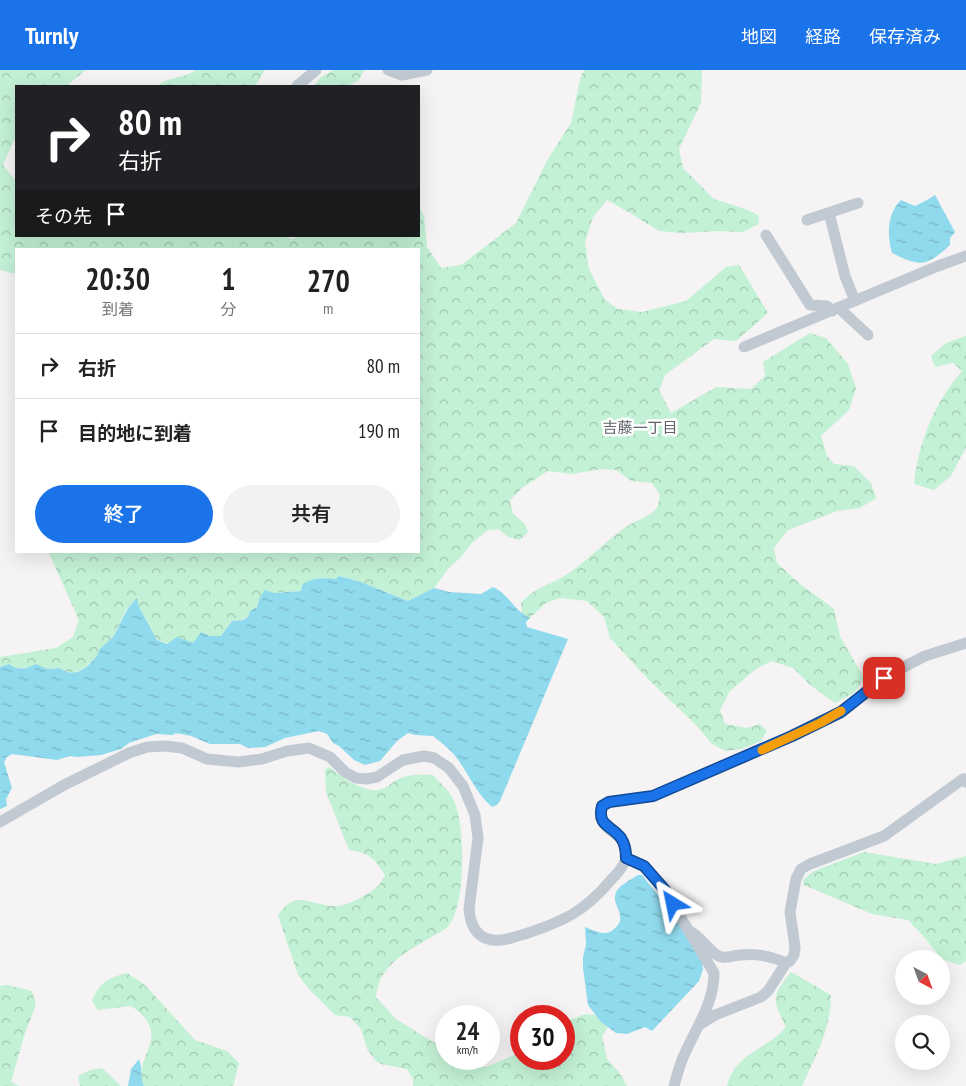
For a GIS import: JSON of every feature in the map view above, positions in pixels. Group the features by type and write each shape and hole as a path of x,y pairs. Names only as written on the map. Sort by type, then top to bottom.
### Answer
{"street":[{"path":"298,85 316,70"},
{"path":"388,70 402,75 427,70"},
{"path":"807,220 858,204"},
{"path":"829,213 845,276 856,301"},
{"path":"766,235 810,305 836,309 868,335"},
{"path":"744,347 966,256"},
{"path":"0,822 64,785 129,753 146,747 165,746 182,748 207,759 238,762 262,759 287,751 309,748 330,757 346,772 356,778 366,779 377,777 403,760 424,756 434,758 449,768 463,786 475,815 478,838 469,909 470,918 479,935 488,940 506,940 558,923 570,916 598,896 617,874 626,858 626,848 622,839 602,821 600,814 602,806 609,802 653,796 792,736 841,712 894,672 925,656 948,647 966,643"},
{"path":"699,1025 715,1015 761,997 768,991 786,963 794,955 795,948 790,912 796,880 801,869 884,836 963,779 966,782"},
{"path":"626,858 644,866 665,890 714,973 714,985 710,1000 684,1053 674,1086"},
{"path":"689,931 695,933 715,954 721,957 758,954 773,957 786,963"}],"green space":[{"path":"0,70 86,70 67,85 15,85 15,138 3,165 15,180 15,237 288,237 291,239 297,237 420,237 420,208 424,216 427,247 441,268 461,265 516,223 548,159 571,123 580,79 584,70 702,70 701,103 679,149 683,168 714,199 758,215 759,224 743,232 682,233 659,231 607,200 593,217 585,242 589,269 605,300 618,309 642,312 686,301 726,267 739,265 768,313 736,341 714,339 665,375 659,390 671,413 716,387 751,389 765,376 763,362 810,333 826,338 848,364 856,388 849,410 821,436 827,456 834,464 854,466 871,483 876,498 860,508 837,511 788,530 774,548 777,563 800,584 834,609 840,636 864,678 854,693 835,703 810,685 793,668 772,661 756,669 730,691 720,710 725,724 747,728 760,724 767,731 761,741 742,749 725,751 711,743 695,724 648,679 610,638 604,617 587,601 560,598 546,603 530,618 522,614 521,603 531,594 582,564 618,533 649,515 657,507 660,495 652,483 631,481 616,470 602,469 571,474 548,471 522,488 510,500 513,514 525,524 528,532 520,540 508,537 498,529 488,530 472,543 434,588 408,601 358,581 340,576 336,579 318,578 302,591 274,593 260,597 254,611 250,615 243,619 232,621 221,636 210,637 189,644 180,644 157,640 139,607 137,598 125,611 116,633 99,650 97,657 83,669 74,673 66,672 60,668 47,670 36,664 22,668 9,664 0,667 0,657 56,648 73,637 79,620 49,553 420,553 420,248 15,248 15,274 0,270"},
{"path":"196,70 265,70 256,85 159,85"},
{"path":"334,70 364,71 358,81 349,85 315,85 321,77"},
{"path":"966,336 966,447 951,476 934,490 914,484 919,453 936,410 952,383 962,371 953,363 935,367 931,356 946,343"},
{"path":"329,767 352,783 372,790 382,789 395,781 409,776 433,775 453,799 457,810 462,843 461,882 455,915 446,928 404,954 388,967 378,986 376,997 396,1019 435,1043 435,1070 500,1070 500,1061 510,1057 510,1070 575,1070 575,1018 585,1014 595,1015 608,1027 602,1036 607,1059 619,1072 627,1086 413,1086 413,1079 407,1069 381,1064 376,1061 367,1049 361,1029 350,1017 335,1015 298,975 278,915 285,907 298,900 328,906 347,904 375,888 380,884 385,875 371,857 362,852 349,850 326,792 325,770"},
{"path":"864,852 936,864 966,856 966,961 960,965 950,962 950,950 934,950 908,920 872,914 804,885 803,880 814,871"},
{"path":"791,972 831,995 826,1030 802,1086 727,1086 731,1075 744,1059 769,1042 786,1027 778,1010 776,998 780,987"},
{"path":"127,973 145,985 195,1040 227,1051 239,1063 233,1086 144,1086 141,1076 142,1066 151,1037 150,1027 144,1017 131,1006 98,1010 92,1001 98,989 105,982"},
{"path":"7,985 32,991 36,1005 25,1033 11,1082 20,1086 0,1086 0,986"},
{"path":"102,1068 121,1086 80,1086 78,1076 90,1070"}],"water":[{"path":"935,195 955,232 950,238 950,245 935,258 923,262 910,261 892,253 889,225 896,205 901,200 915,206"},
{"path":"339,576 358,581 408,601 434,588 449,592 481,594 493,587 499,590 524,615 530,618 526,622 527,627 568,639 497,805 492,807 487,802 456,757 433,736 408,733 397,741 380,761 365,765 354,760 333,743 327,734 319,731 285,738 265,747 248,748 240,744 210,744 191,736 176,733 173,735 156,734 129,743 121,749 101,755 70,756 57,760 12,754 4,762 12,788 6,799 7,806 0,809 0,667 9,664 16,668 22,668 36,664 47,669 60,668 70,673 84,669 113,636 126,611 137,598 139,607 157,640 167,644 177,637 193,643 201,632 210,636 221,636 232,621 243,620 248,617 250,611 257,607 260,597 265,590 274,593 301,591 303,584 311,580 323,578 336,579"},
{"path":"638,875 642,875 670,910 702,962 703,969 699,981 652,1031 645,1027 627,1034 616,1033 601,1022 588,1005 583,968 586,944 585,927 602,933 613,930 620,922 615,901 616,892 621,886"},
{"path":"139,1059 144,1086 128,1086 131,1069"}],"slow traffic":[{"path":"762,750 841,711"}],"district":[{"name":"吉藤一丁目","path":"640,427"}],"route":[{"path":"673,904 665,890 644,866 626,858 626,848 622,839 602,821 600,814 602,806 609,802 653,796 792,736 841,712 884,678"}]}
